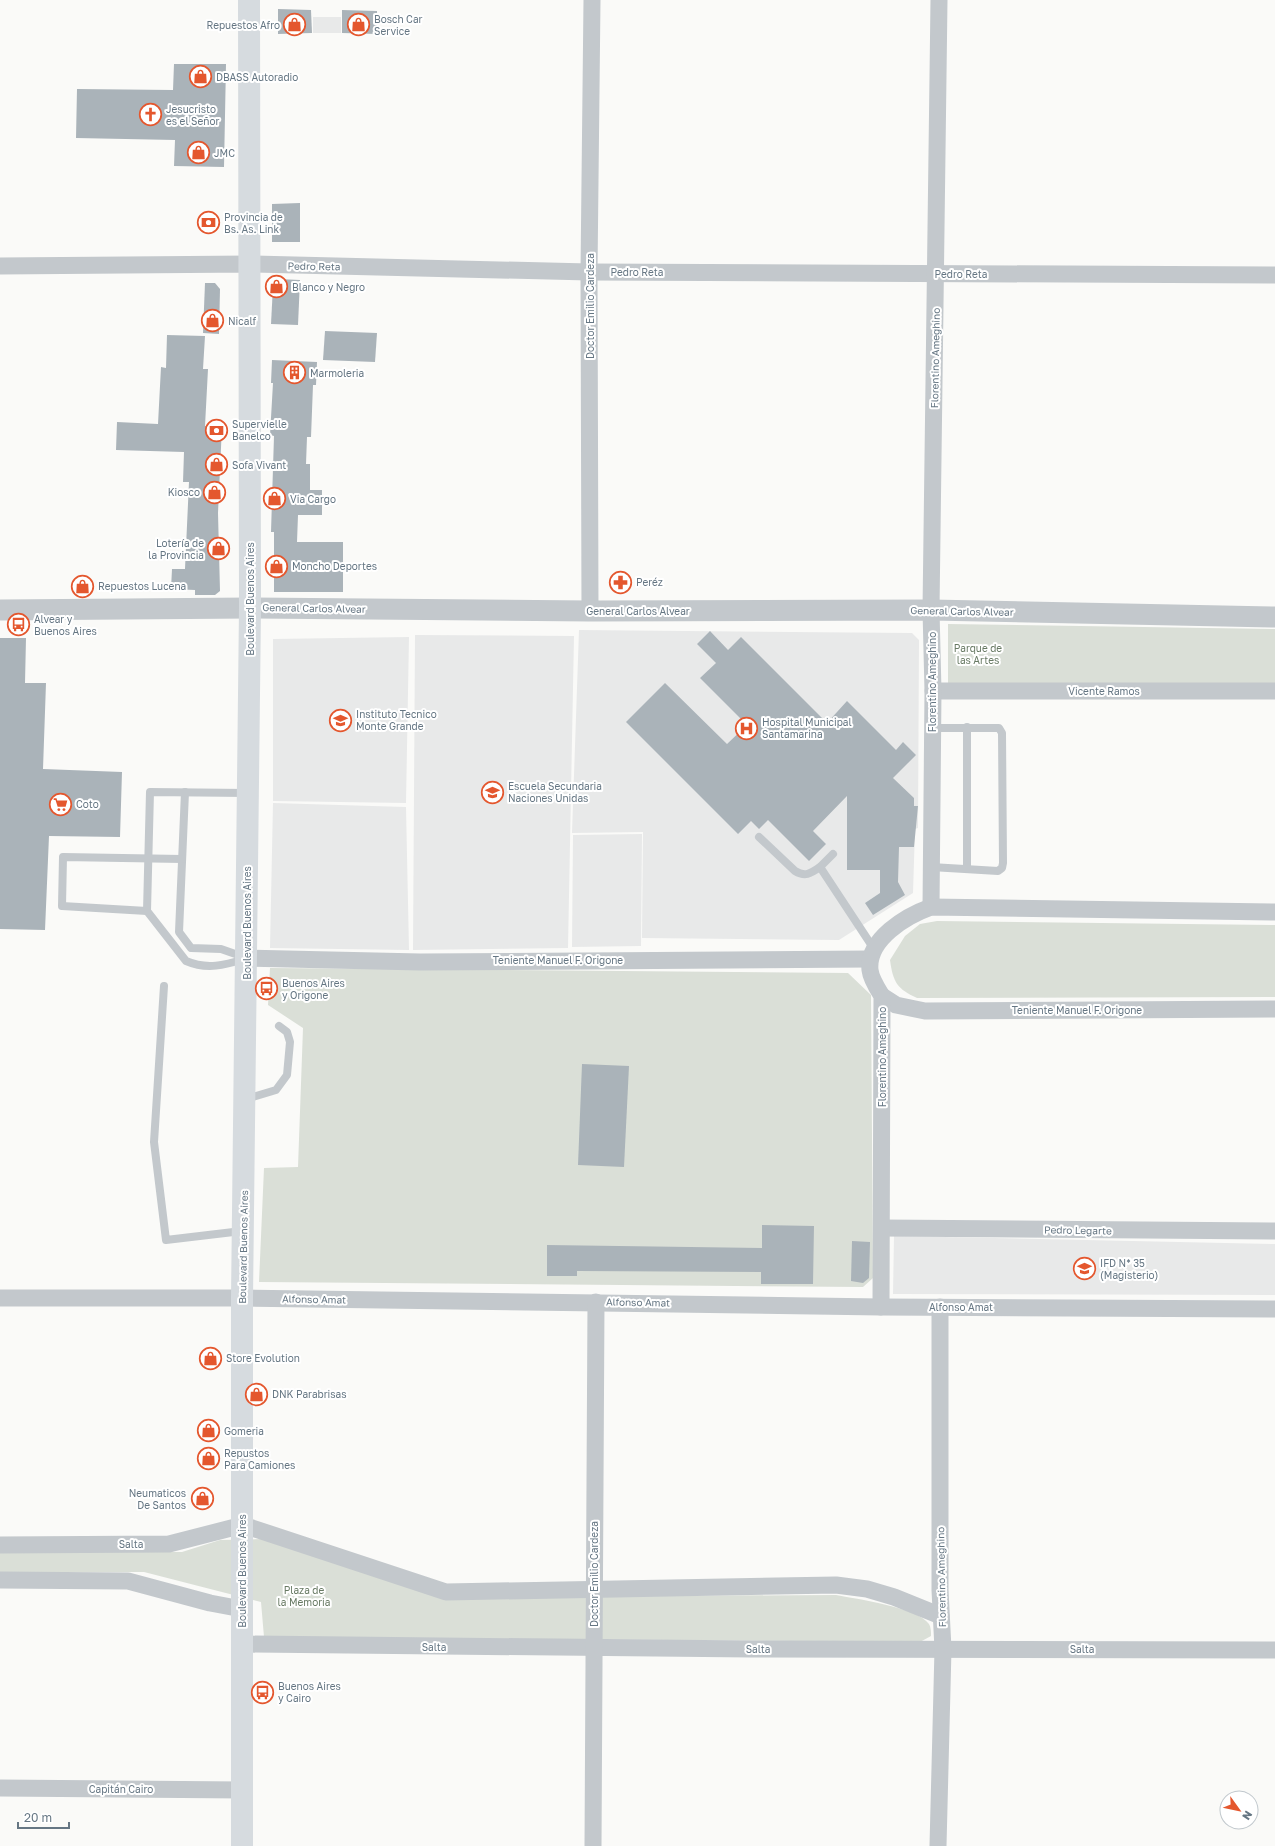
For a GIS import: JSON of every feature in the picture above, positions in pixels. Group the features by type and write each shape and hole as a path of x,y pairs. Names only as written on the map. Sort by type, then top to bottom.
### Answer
{"main road":[{"name":"Boulevard Buenos Aires","path":"242,1846 242,1298 250,608 249,0"}],"street":[{"name":"Doctor Emilio Cardeza","path":"590,611 589,272 592,0"},
{"name":"Florentino Ameghino","path":"931,907 933,691 931,610 937,274 939,0"},
{"name":"Pedro Reta","path":"0,266 250,264 589,272 1275,275"},
{"name":"General Carlos Alvear","path":"0,610 250,608 590,611 931,610 1275,617"},
{"name":"Vicente Ramos","path":"933,691 1275,691"},
{"path":"872,954 899,923 917,912 931,907 1275,912"},
{"name":"Florentino Ameghino","path":"872,954 870,971 882,996 881,1307"},
{"name":"Teniente Manuel F. Origone","path":"246,958 420,962 872,954"},
{"name":"Teniente Manuel F. Origone","path":"882,996 896,1005 925,1011 1275,1009"},
{"name":"Pedro Legarte","path":"882,1228 1275,1231"},
{"name":"Alfonso Amat","path":"0,1298 242,1298 881,1307 1275,1309"},
{"name":"Doctor Emilio Cardeza","path":"593,1846 596,1302"},
{"name":"Florentino Ameghino","path":"938,1846 942,1649 940,1307"},
{"path":"243,1525 446,1592 836,1585 874,1591 894,1597 941,1616"},
{"name":"Salta","path":"0,1545 169,1544 243,1525"},
{"path":"0,1580 128,1581 210,1603 242,1609"},
{"name":"Salta","path":"242,1644 752,1649 1275,1650"},
{"name":"Capitán Cairo","path":"0,1788 242,1790"}],"lane":[{"path":"967,727 967,869"},
{"path":"932,867 998,871 1002,868 1003,863 1004,840 1002,732 999,728 933,728"},
{"path":"246,958 221,966 193,964 186,961 147,911 150,792 247,793"},
{"path":"185,792 179,932 190,948 221,949 246,958"},
{"path":"759,837 795,871 802,875 809,875 820,867 833,854"},
{"path":"147,911 62,906 63,857 182,859"},
{"path":"820,867 872,954"},
{"path":"164,986 154,1142 166,1240 243,1231"},
{"path":"245,1100 276,1090 286,1075 290,1042 287,1032 279,1026"}],"shaded area":[{"path":"313,17 341,17 341,33 313,33"},
{"name":"Hospital Municipal Santamarina","path":"579,630 912,633 919,640 918,828 915,829 913,893 839,940 642,938 643,832 572,833"},
{"name":"Escuela Secundaria Naciones Unidas","path":"415,635 574,636 568,948 413,950"},
{"name":"Instituto Tecnico Monte Grande","path":"409,637 406,803 273,801 273,639"},
{"path":"273,803 406,807 409,950 270,948"},
{"path":"642,834 641,946 572,947 573,835"},
{"name":"IFD N* 35 (Magisterio)","path":"894,1236 1275,1244 1275,1295 893,1294"}],"green space":[{"name":"Parque de las Artes","path":"948,624 1275,629 1275,685 948,683"},
{"path":"937,921 1275,925 1275,997 917,998 900,988 897,984 890,960 905,936 920,924"},
{"path":"270,968 848,973 871,995 873,1278 863,1287 259,1282 264,1168 298,1167 303,1028 268,1005"},
{"name":"Plaza de la Memoria","path":"262,1539 447,1597 836,1595 871,1601 900,1608 912,1613 922,1618 929,1624 931,1628 931,1636 920,1642 264,1637 261,1602 144,1572 0,1572 0,1552 182,1552 220,1540"}],"building":[{"name":"Repuestos Afro","path":"278,9 311,10 312,33 278,34"},
{"name":"Bosch Car Service","path":"342,10 377,11 377,34 342,33"},
{"name":"Jesucristo es el Señor","path":"174,64 226,64 224,167 174,166 175,140 76,138 77,89 173,90"},
{"path":"300,203 300,242 272,242 272,204"},
{"path":"277,279 300,280 298,325 271,324 273,286"},
{"path":"205,283 215,283 220,289 219,334 203,333"},
{"path":"325,331 377,333 375,362 323,360"},
{"path":"167,335 205,336 203,369 208,369 205,426 222,426 218,513 220,591 215,595 195,595 195,590 171,589 172,569 185,569 189,482 183,482 184,452 116,450 117,422 158,424 161,367 166,368"},
{"path":"272,360 317,362 316,385 313,385 311,437 307,437 306,464 310,464 310,490 322,490 322,515 298,515 297,542 343,542 343,592 274,592 274,532 271,532 274,436 270,435 273,383 271,383"},
{"path":"710,631 728,650 741,637 827,723 847,701 896,750 903,742 916,755 893,778 914,798 914,806 918,806 914,847 899,847 898,882 905,895 873,915 865,903 880,893 880,870 847,870 847,796 813,831 826,844 809,861 768,820 759,829 751,821 738,834 626,722 665,683 727,744 747,725 700,678 716,663 697,644"},
{"name":"Coto","path":"0,638 26,638 25,683 46,683 43,769 122,772 120,837 49,836 45,930 0,929"},
{"path":"582,1064 629,1066 624,1167 578,1165"},
{"path":"762,1225 814,1226 813,1284 761,1284 761,1272 577,1271 577,1276 547,1276 547,1245 762,1248"},
{"path":"852,1241 870,1242 869,1278 863,1283 851,1281"}],"place":[{"name":"Repuestos Afro","path":"295,25"},
{"name":"Bosch Car Service","path":"359,25"},
{"name":"DBASS Autoradio","path":"200,77"},
{"name":"Jesucristo es el Señor","path":"150,115"},
{"name":"JMC","path":"199,153"},
{"name":"Provincia de Bs. As. Link","path":"208,223"},
{"name":"Blanco y Negro","path":"277,287"},
{"name":"Nicalf","path":"212,321"},
{"name":"Marmoleria","path":"294,373"},
{"name":"Supervielle Banelco","path":"217,430"},
{"name":"Sofa Vivant","path":"216,465"},
{"name":"Kiosco","path":"215,492"},
{"name":"Via Cargo","path":"274,499"},
{"name":"Lotería de la Provincia","path":"219,549"},
{"name":"Moncho Deportes","path":"277,566"},
{"name":"Peréz","path":"620,582"},
{"name":"Repuestos Lucena","path":"83,586"},
{"name":"Alvear y Buenos Aires","path":"19,625"},
{"name":"Instituto Tecnico Monte Grande","path":"340,720"},
{"name":"Hospital Municipal Santamarina","path":"747,728"},
{"name":"Escuela Secundaria Naciones Unidas","path":"493,792"},
{"name":"Coto","path":"60,804"},
{"name":"Buenos Aires y Origone","path":"266,989"},
{"name":"IFD N* 35 (Magisterio)","path":"1084,1269"},
{"name":"Store Evolution","path":"211,1358"},
{"name":"DNK Parabrisas","path":"257,1394"},
{"name":"Gomeria","path":"208,1431"},
{"name":"Repustos Para Camiones","path":"208,1459"},
{"name":"Neumaticos De Santos","path":"202,1499"},
{"name":"Buenos Aires y Cairo","path":"262,1692"}]}
